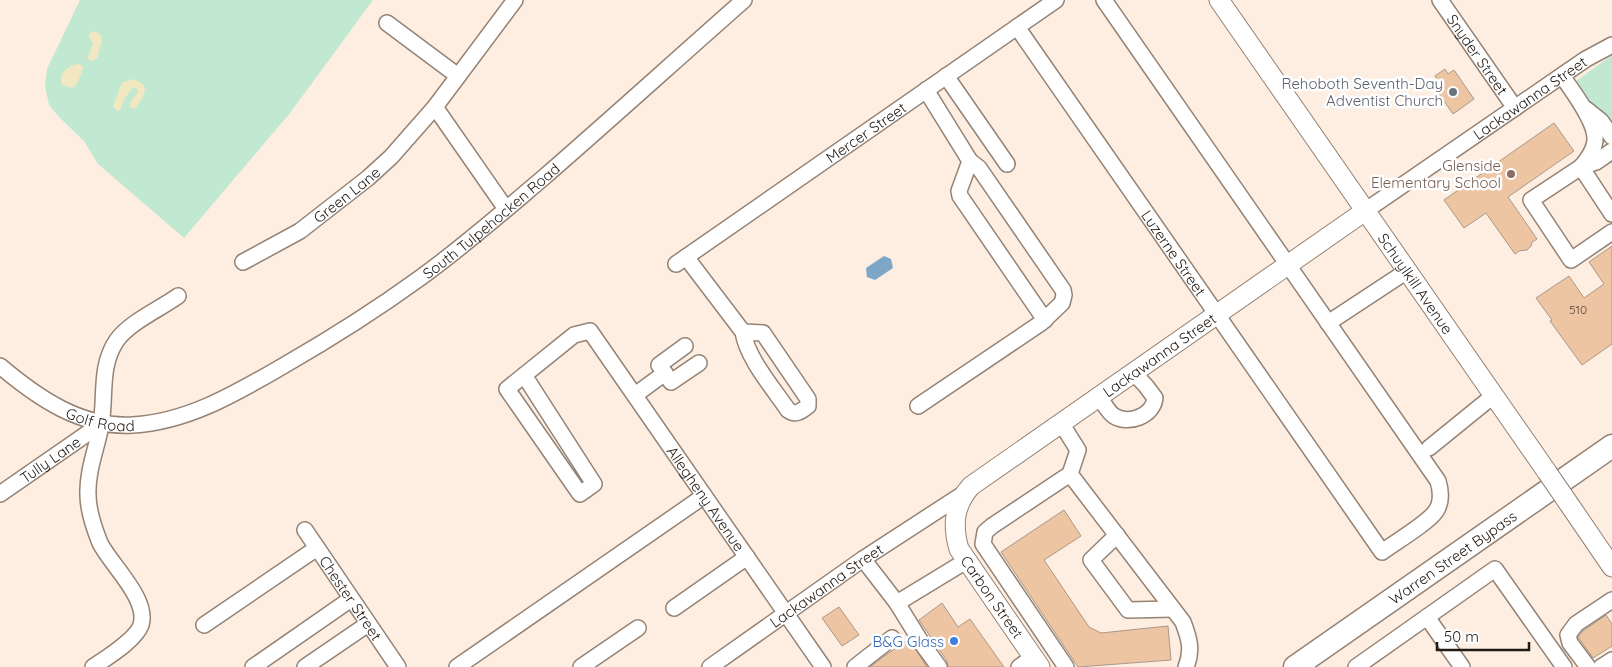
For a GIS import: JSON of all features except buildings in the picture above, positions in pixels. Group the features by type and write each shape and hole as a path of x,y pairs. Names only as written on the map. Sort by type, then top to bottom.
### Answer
{"highway":[{"name":"Warren Street Bypass","path":"1295,667 1612,446"},
{"name":"Warren Street Bypass","path":"1321,667 1612,465"}],"main road":[{"name":"Schuylkill Avenue","path":"1219,0 1612,567"},
{"name":"Lackawanna Street","path":"964,494 971,486 1365,211"},
{"name":"Carbon Street","path":"964,494 958,506 955,526 959,549 1031,664"}],"street":[{"name":"Green Lane","path":"243,262 300,231 368,178 391,157 435,107 515,0"},
{"name":"South Tulpehocken Road","path":"212,404 317,346 382,304 458,249 744,0"},
{"name":"Mercer Street","path":"743,332 681,260 1056,0"},
{"path":"1104,0 1328,323 1407,272"},
{"name":"Snyder Street","path":"1440,0 1515,108"},
{"path":"388,23 458,76"},
{"name":"Luzerne Street","path":"1017,27 1382,552 1436,512 1440,502 1441,491 1438,481 1328,323"},
{"name":"Lackawanna Street","path":"1365,211 1586,59 1612,46"},
{"path":"946,76 1007,164"},
{"path":"1562,76 1583,106 1591,124 1595,141 1588,158 1581,168"},
{"path":"918,406 1045,320 1062,304 1064,295 1063,290 979,168 970,161 926,90"},
{"path":"1583,106 1601,121 1612,137"},
{"path":"435,107 506,209"},
{"path":"1612,151 1531,200 1571,260 1612,232"},
{"path":"970,161 959,190 960,196 1045,320"},
{"path":"1581,168 1612,214"},
{"path":"93,667 136,635 141,625 142,614 139,602 101,544 93,524 88,496 91,462 101,424 106,365 114,345 130,327 178,296"},
{"name":"Allegheny Avenue","path":"524,375 574,336 590,330 823,667"},
{"path":"743,332 762,333 808,399 808,406 797,413 792,413 788,410 748,350 744,343 743,332"},
{"path":"684,346 659,365 671,382 699,363"},
{"name":"Golf Road","path":"0,366 21,384 62,410 101,424 133,426 161,421 182,416 212,404"},
{"path":"635,395 665,373"},
{"path":"1099,397 1112,414 1122,419 1131,419 1148,413 1154,405 1155,398 1134,373"},
{"path":"524,375 594,484 580,494 507,388 524,375"},
{"path":"1428,448 1493,396"},
{"path":"1061,423 1078,450 1070,474 992,526 985,532 983,544 1066,667"},
{"name":"Tully Lane","path":"0,494 101,424"},
{"path":"1070,474 1183,622 1190,640 1186,667"},
{"name":"Lackawanna Street","path":"710,667 863,559 964,494"},
{"path":"457,667 704,496"},
{"name":"Chester Street","path":"305,530 398,667"},
{"path":"1117,535 1091,560 1128,610 1173,609"},
{"path":"204,624 317,548"},
{"path":"674,608 747,557"},
{"path":"863,559 897,603 939,667"},
{"path":"897,603 966,561"},
{"path":"1356,667 1495,569 1564,667"},
{"path":"253,667 351,599"},
{"path":"1588,667 1570,643 1568,635 1576,624 1612,600"},
{"path":"1428,617 1462,667"},
{"path":"305,667 368,624"},
{"path":"582,667 638,628"},
{"path":"855,667 892,638"},
{"path":"1601,667 1612,660"}],"green space":[{"path":"80,0 373,0 290,113 184,238 98,164 84,141 49,105 45,86 47,69"},
{"path":"1612,55 1612,142 1571,85"}],"sand":[{"path":"93,31 101,35 102,42 98,57 93,61 88,60 93,43 89,38 89,34"},
{"path":"77,64 82,65 83,69 77,84 73,88 62,85 61,77 64,71"},
{"path":"132,79 143,84 145,87 144,95 136,108 130,108 130,103 138,92 133,87 125,98 120,110 117,111 113,106 122,83"}],"water":[{"path":"884,256 891,259 893,268 875,280 867,277 866,268"}],"place":[{"name":"Rehoboth Seventh-Day Adventist Church","path":"1453,92"},
{"name":"Glenside Elementary School","path":"1511,174"},
{"name":"B&G Glass","path":"954,641"}]}
